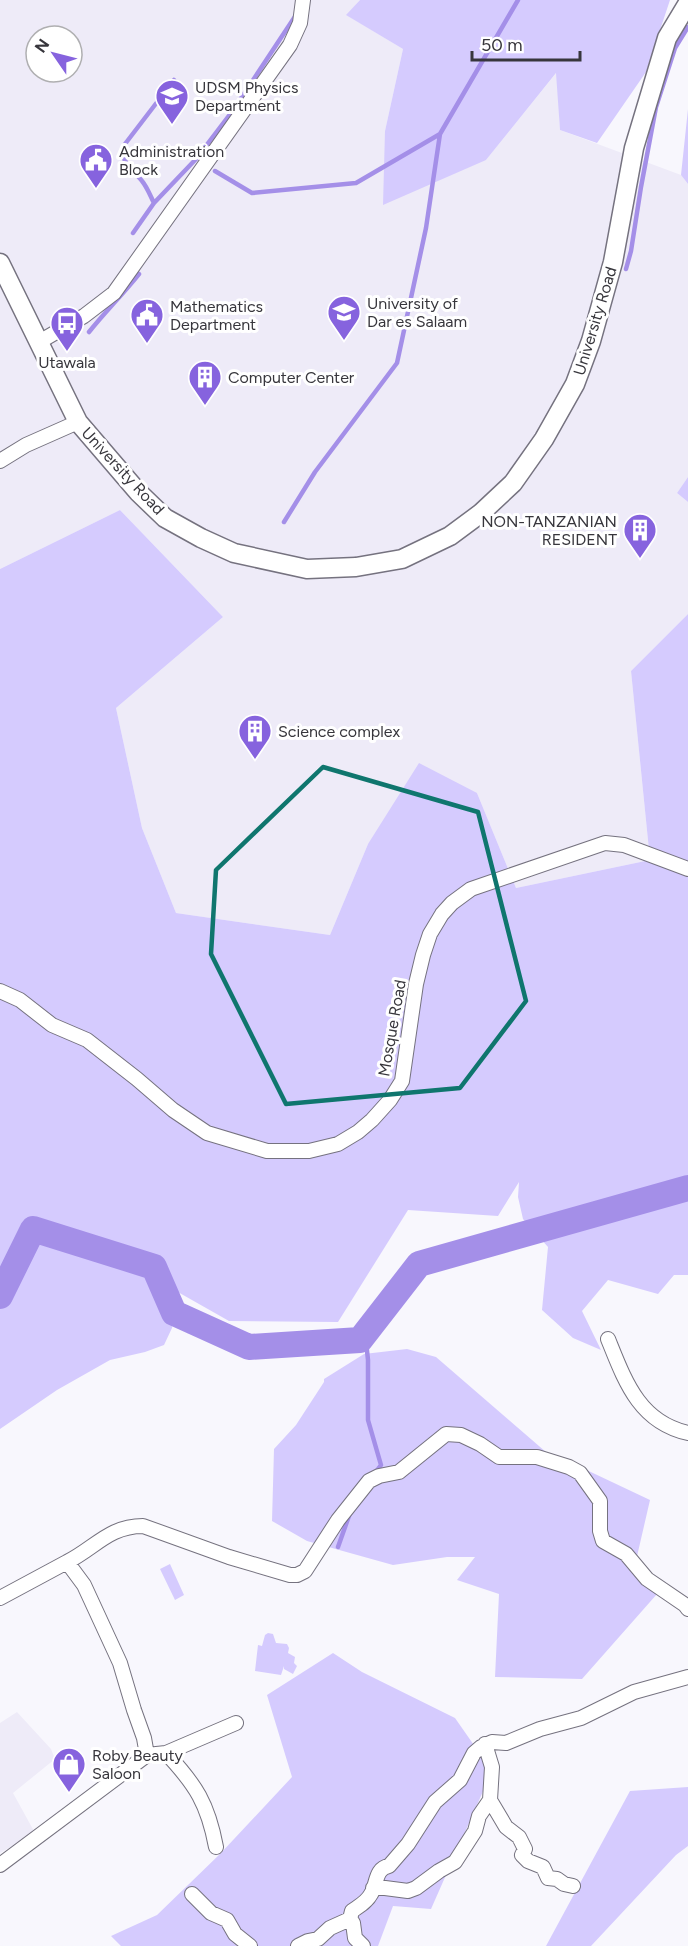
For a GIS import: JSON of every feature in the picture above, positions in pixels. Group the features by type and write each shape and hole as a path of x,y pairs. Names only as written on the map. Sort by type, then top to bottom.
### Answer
{"street":[{"path":"39,342 84,316 114,293 290,45 300,23 303,0"},
{"name":"University Road","path":"0,263 78,422 138,492 165,518 234,553 307,570 356,567 402,559 450,536 481,513 513,483 544,439 575,384 591,340 613,262 634,148 667,38 688,3"},
{"path":"0,461 26,445 78,422"},
{"name":"Mosque Road","path":"0,990 20,1000 52,1025 87,1040 173,1110 207,1133 267,1151 309,1151 338,1144 358,1132 390,1100 402,1082 416,984 423,955 430,934 452,903 471,889 605,843 624,845 688,869"},
{"path":"608,1339 636,1401 650,1415 674,1430 688,1433"},
{"path":"0,1598 67,1562 112,1532 132,1526 143,1526 229,1557 297,1575 305,1571 339,1520 369,1481 379,1476 399,1472 446,1434 452,1434 471,1439 499,1457 537,1457 580,1473 600,1501 600,1531 603,1541 626,1554 647,1579 688,1609"},
{"path":"67,1562 84,1585 120,1663 144,1738 147,1755"},
{"path":"298,1946 318,1939 330,1928 343,1924 350,1918 352,1911 364,1903 372,1894 384,1866 389,1866 397,1858 435,1802 460,1780 474,1752 485,1744 506,1743 581,1718 634,1692 688,1677"},
{"path":"0,1865 147,1755 166,1753 236,1723"},
{"path":"373,1888 408,1891 455,1862 475,1831 479,1816 490,1800 492,1767 485,1744"},
{"path":"166,1753 194,1785 212,1825 216,1847"},
{"path":"490,1800 506,1827 522,1842 525,1849 522,1854 525,1859 543,1867 548,1878 573,1886"},
{"path":"192,1894 211,1913 229,1922 236,1935 250,1946"},
{"path":"350,1918 355,1938 363,1946"}],"highlighted area":[{"path":"323,767 478,812 526,1001 460,1088 286,1104 211,954 216,870"}],"shaded area":[{"name":"University of Dar es Salaam","path":"0,0 360,0 347,15 403,49 385,131 486,160 557,72 560,130 681,175 688,184 688,477 677,493 688,502 688,614 631,671 650,860 516,888 477,793 368,844 330,935 176,913 142,828 116,708 223,617 120,510 0,569"},
{"path":"360,0 670,0 646,72 597,143 560,130 556,73 486,160 383,205 385,131 403,49 346,15"},
{"path":"688,109 688,184 681,175"},
{"path":"688,477 688,502 677,493"},
{"path":"120,510 223,617 116,708 142,828 176,913 330,935 368,844 419,763 477,793 516,888 650,860 631,671 688,614 688,1275 674,1275 658,1294 608,1280 582,1311 601,1350 573,1338 542,1310 548,1247 523,1219 518,1197 519,1182 498,1216 408,1210 338,1322 229,1321 169,1287 176,1305 172,1328 164,1345 110,1360 57,1390 0,1429 0,569"},
{"path":"407,1349 436,1357 554,1459 557,1456 650,1500 635,1565 657,1594 582,1679 495,1677 499,1594 457,1580 475,1557 447,1557 393,1565 307,1541 272,1521 274,1449 296,1425 324,1379 364,1354"},
{"path":"170,1564 184,1595 175,1600 160,1569"},
{"path":"273,1634 276,1643 287,1644 288,1653 295,1657 294,1663 297,1666 293,1674 284,1669 284,1666 281,1675 255,1671 258,1645 262,1646 265,1635"},
{"path":"333,1653 362,1672 455,1718 492,1771 431,1909 393,1906 378,1946 121,1946 111,1936 157,1915 220,1854 292,1777 267,1695"},
{"path":"17,1712 51,1749 55,1759 13,1793 35,1833 0,1853 0,1723"},
{"path":"688,1787 688,1846 676,1855 591,1946 546,1946 630,1791"}],"waterway":[{"path":"215,171 252,193 356,183 440,134 518,0"},
{"path":"133,233 154,203 196,159 234,109 296,15"},
{"path":"626,269 656,107 675,48 688,27"},
{"path":"154,203 144,183 124,160 123,150 125,144 174,80"},
{"path":"284,522 315,472 397,363 426,228 440,134"},
{"path":"89,332 139,274"},
{"path":"0,1296 33,1229 154,1267 174,1313 249,1347 360,1340 419,1264 688,1188"},
{"path":"365,1332 368,1360 368,1420 381,1465 375,1473"},
{"path":"338,1547 350,1513"}],"place":[{"name":"UDSM Physics Department","path":"172,125"},
{"name":"Administration Block","path":"96,189"},
{"name":"University of Dar es Salaam","path":"344,341"},
{"name":"Mathematics Department","path":"147,344"},
{"name":"Utawala","path":"67,352"},
{"name":"Computer Center","path":"205,406"},
{"name":"NON-TANZANIAN RESIDENT","path":"640,559"},
{"name":"Science complex","path":"255,760"},
{"name":"Roby Beauty Saloon","path":"69,1793"}]}
